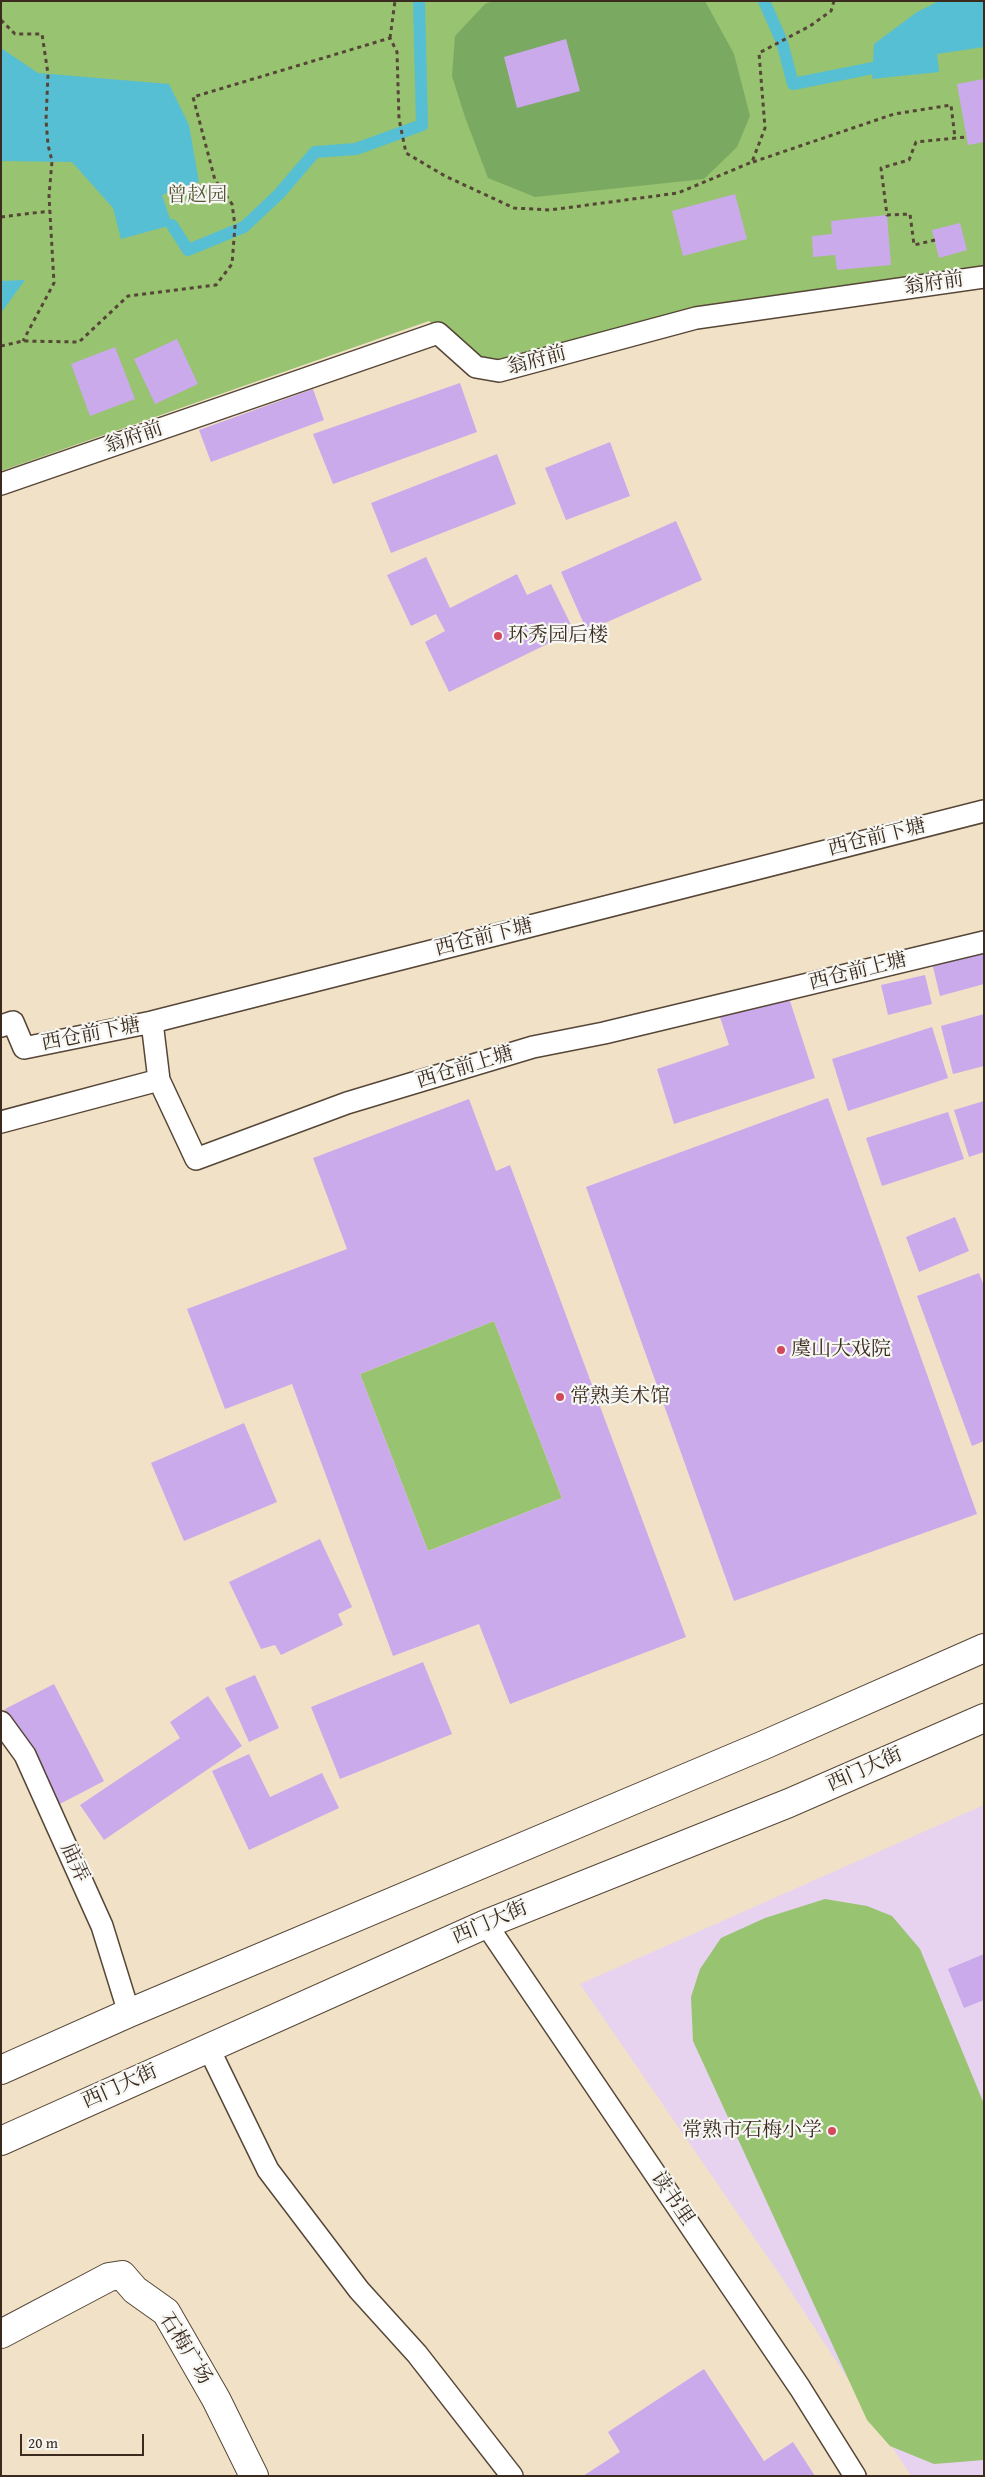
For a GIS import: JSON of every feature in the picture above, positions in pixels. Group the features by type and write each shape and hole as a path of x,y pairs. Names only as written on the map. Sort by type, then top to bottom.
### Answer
{"main road":[{"path":"1,2070 128,2013 764,1744 984,1648"},
{"name":"西门大街","path":"1,2141 486,1924 789,1803 984,1718"},
{"name":"石梅广场","path":"1,2334 109,2276 122,2275 135,2290 166,2312 216,2399 254,2476"}],"lane":[{"name":"翁府前","path":"1,484 438,333 476,367 499,371 696,318 984,277"},
{"name":"西仓前下塘","path":"1,1026 14,1022 24,1048 152,1022 984,811"},
{"name":"西仓前上塘","path":"158,1080 196,1159 347,1103 533,1047 604,1033 984,942"},
{"path":"1,1122 158,1080 152,1022"},
{"name":"庙弄","path":"1,1722 25,1755 102,1926 128,2013"},
{"name":"读书里","path":"486,1924 794,2380 855,2476"},
{"path":"209,2049 268,2170 359,2290 417,2354 512,2476"}],"path":[{"path":"395,1 390,38 398,52 400,119 406,153 445,176 514,208 550,210 678,193 752,162 894,114 951,105 955,138"},
{"path":"752,162 765,128 759,53 797,33 831,11 834,1"},
{"path":"1,20 15,34 42,34 48,74 46,120 48,145 52,161 50,212 54,283 23,341"},
{"path":"2,345 23,341 78,342 128,296 216,285 232,264 234,226 232,204 215,180 193,97 390,38"},
{"path":"935,240 914,245 910,214 887,216 881,168 909,160 916,142 966,137"},
{"path":"1,217 50,212"}],"shaded area":[{"name":"常熟市石梅小学","path":"984,1805 984,2476 911,2476 782,2278 580,1984"}],"green space":[{"name":"曾赵园","path":"1,1 984,1 984,277 476,367 429,321 1,471"},
{"path":"493,1 705,1 734,54 750,116 737,147 704,179 535,197 488,178 452,76 455,36 485,4"},
{"path":"494,1321 562,1498 428,1551 360,1374"},
{"name":"常熟市石梅小学","path":"825,1899 867,1906 892,1916 920,1949 984,2104 984,2460 934,2464 890,2446 867,2420 693,2041 691,1997 700,1969 721,1938 765,1918"}],"water":[{"path":"939,1 984,1 984,47 937,54 939,72 872,79 874,44 917,12"},
{"path":"1,48 38,73 169,84 189,125 199,182 162,195 172,225 121,239 113,208 72,162 1,161"},
{"path":"25,280 1,313 1,281"}],"building":[{"path":"566,39 580,91 517,108 504,57"},
{"path":"984,79 984,142 968,145 957,84"},
{"path":"735,194 747,239 683,256 672,211"},
{"path":"887,215 891,265 837,270 835,255 813,257 812,236 832,234 831,221"},
{"path":"960,223 967,250 939,258 932,230"},
{"path":"177,339 198,384 155,404 134,359"},
{"path":"115,347 135,399 90,416 71,364"},
{"path":"460,383 477,432 333,484 313,434"},
{"path":"313,389 324,420 211,462 199,430"},
{"path":"610,442 630,496 566,520 545,468"},
{"path":"497,454 516,504 391,553 371,503"},
{"path":"676,521 702,580 587,631 561,572"},
{"name":"环秀园后楼","path":"426,557 450,608 517,574 527,595 551,584 574,631 449,692 425,642 445,631 436,614 411,626 387,575"},
{"path":"984,950 984,984 940,996 932,963"},
{"path":"925,975 932,1004 888,1015 881,985"},
{"path":"788,995 815,1078 674,1124 657,1069 729,1045 720,1017"},
{"path":"984,1014 984,1066 953,1074 941,1026"},
{"path":"932,1027 948,1078 848,1111 832,1059"},
{"name":"虞山大戏院","path":"828,1098 977,1514 734,1601 586,1187"},
{"name":"常熟美术馆","path":"469,1099 496,1171 510,1165 686,1637 510,1704 479,1624 393,1656 292,1384 225,1409 187,1309 347,1249 313,1158","holes":["494,1321 562,1498 428,1551 360,1374"]},
{"path":"984,1101 984,1152 969,1157 954,1110"},
{"path":"948,1112 964,1159 882,1186 866,1138"},
{"path":"955,1217 969,1251 919,1272 906,1237"},
{"path":"979,1273 984,1286 984,1441 972,1446 917,1296"},
{"path":"244,1423 277,1502 184,1541 151,1463"},
{"path":"320,1539 352,1607 338,1614 343,1625 281,1655 275,1645 261,1649 229,1582"},
{"path":"423,1662 452,1734 340,1779 311,1707"},
{"path":"255,1675 279,1728 249,1742 225,1688"},
{"path":"54,1684 104,1781 56,1806 5,1709"},
{"path":"208,1696 242,1746 104,1840 80,1805 180,1738 170,1722"},
{"path":"249,1754 270,1797 322,1773 339,1808 249,1850 212,1771"},
{"path":"984,1954 984,2000 964,2008 948,1969"},
{"path":"704,2369 764,2461 793,2442 815,2476 583,2476 620,2452 608,2432"}],"waterway":[{"path":"172,225 188,250 244,227 279,194 315,152 356,149 422,125 419,1"},
{"path":"764,1 782,42 793,84 873,68"}],"place":[{"name":"环秀园后楼","path":"498,636"},
{"name":"虞山大戏院","path":"781,1350"},
{"name":"常熟美术馆","path":"560,1397"},
{"name":"常熟市石梅小学","path":"832,2131"}]}
